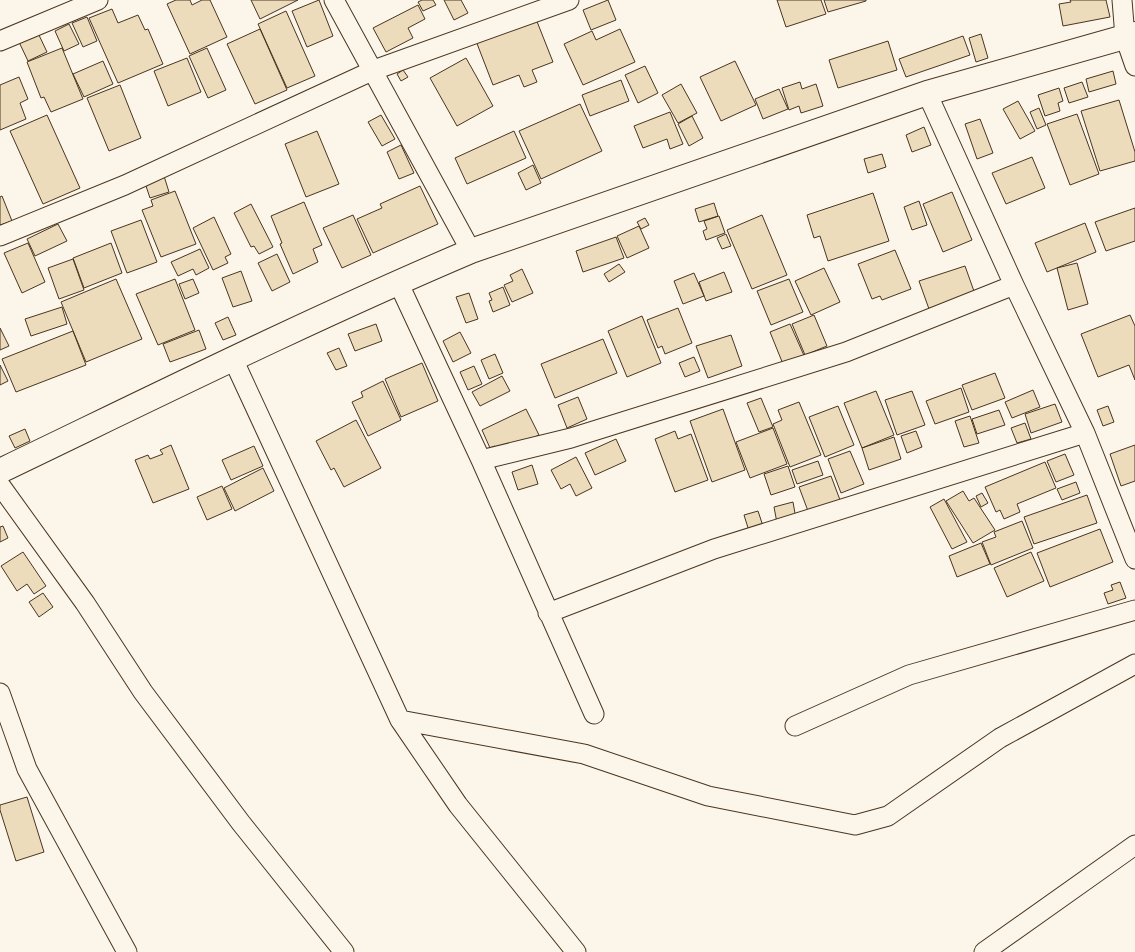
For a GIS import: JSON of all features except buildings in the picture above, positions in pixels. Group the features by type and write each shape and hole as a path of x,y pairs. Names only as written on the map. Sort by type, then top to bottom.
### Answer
{"street":[{"path":"0,41 98,0"},
{"path":"334,0 374,70 471,251"},
{"path":"0,236 125,185 374,70 569,0"},
{"path":"1122,0 1135,66"},
{"path":"0,471 233,359 398,282 471,251 927,93 1130,36"},
{"path":"927,93 1014,285 1085,433 1135,558"},
{"path":"398,282 481,460 594,714"},
{"path":"481,460 571,438 846,352 1014,285"},
{"path":"233,359 400,720 458,805 576,952"},
{"path":"548,613 714,549 1085,433"},
{"path":"0,485 85,603 144,692 241,823 344,952"},
{"path":"795,726 909,675 1135,610"},
{"path":"400,720 584,754 708,796 855,825 888,816 1000,738 1135,664"},
{"path":"0,692 27,769 127,952"},
{"path":"992,950 1135,846"}]}
